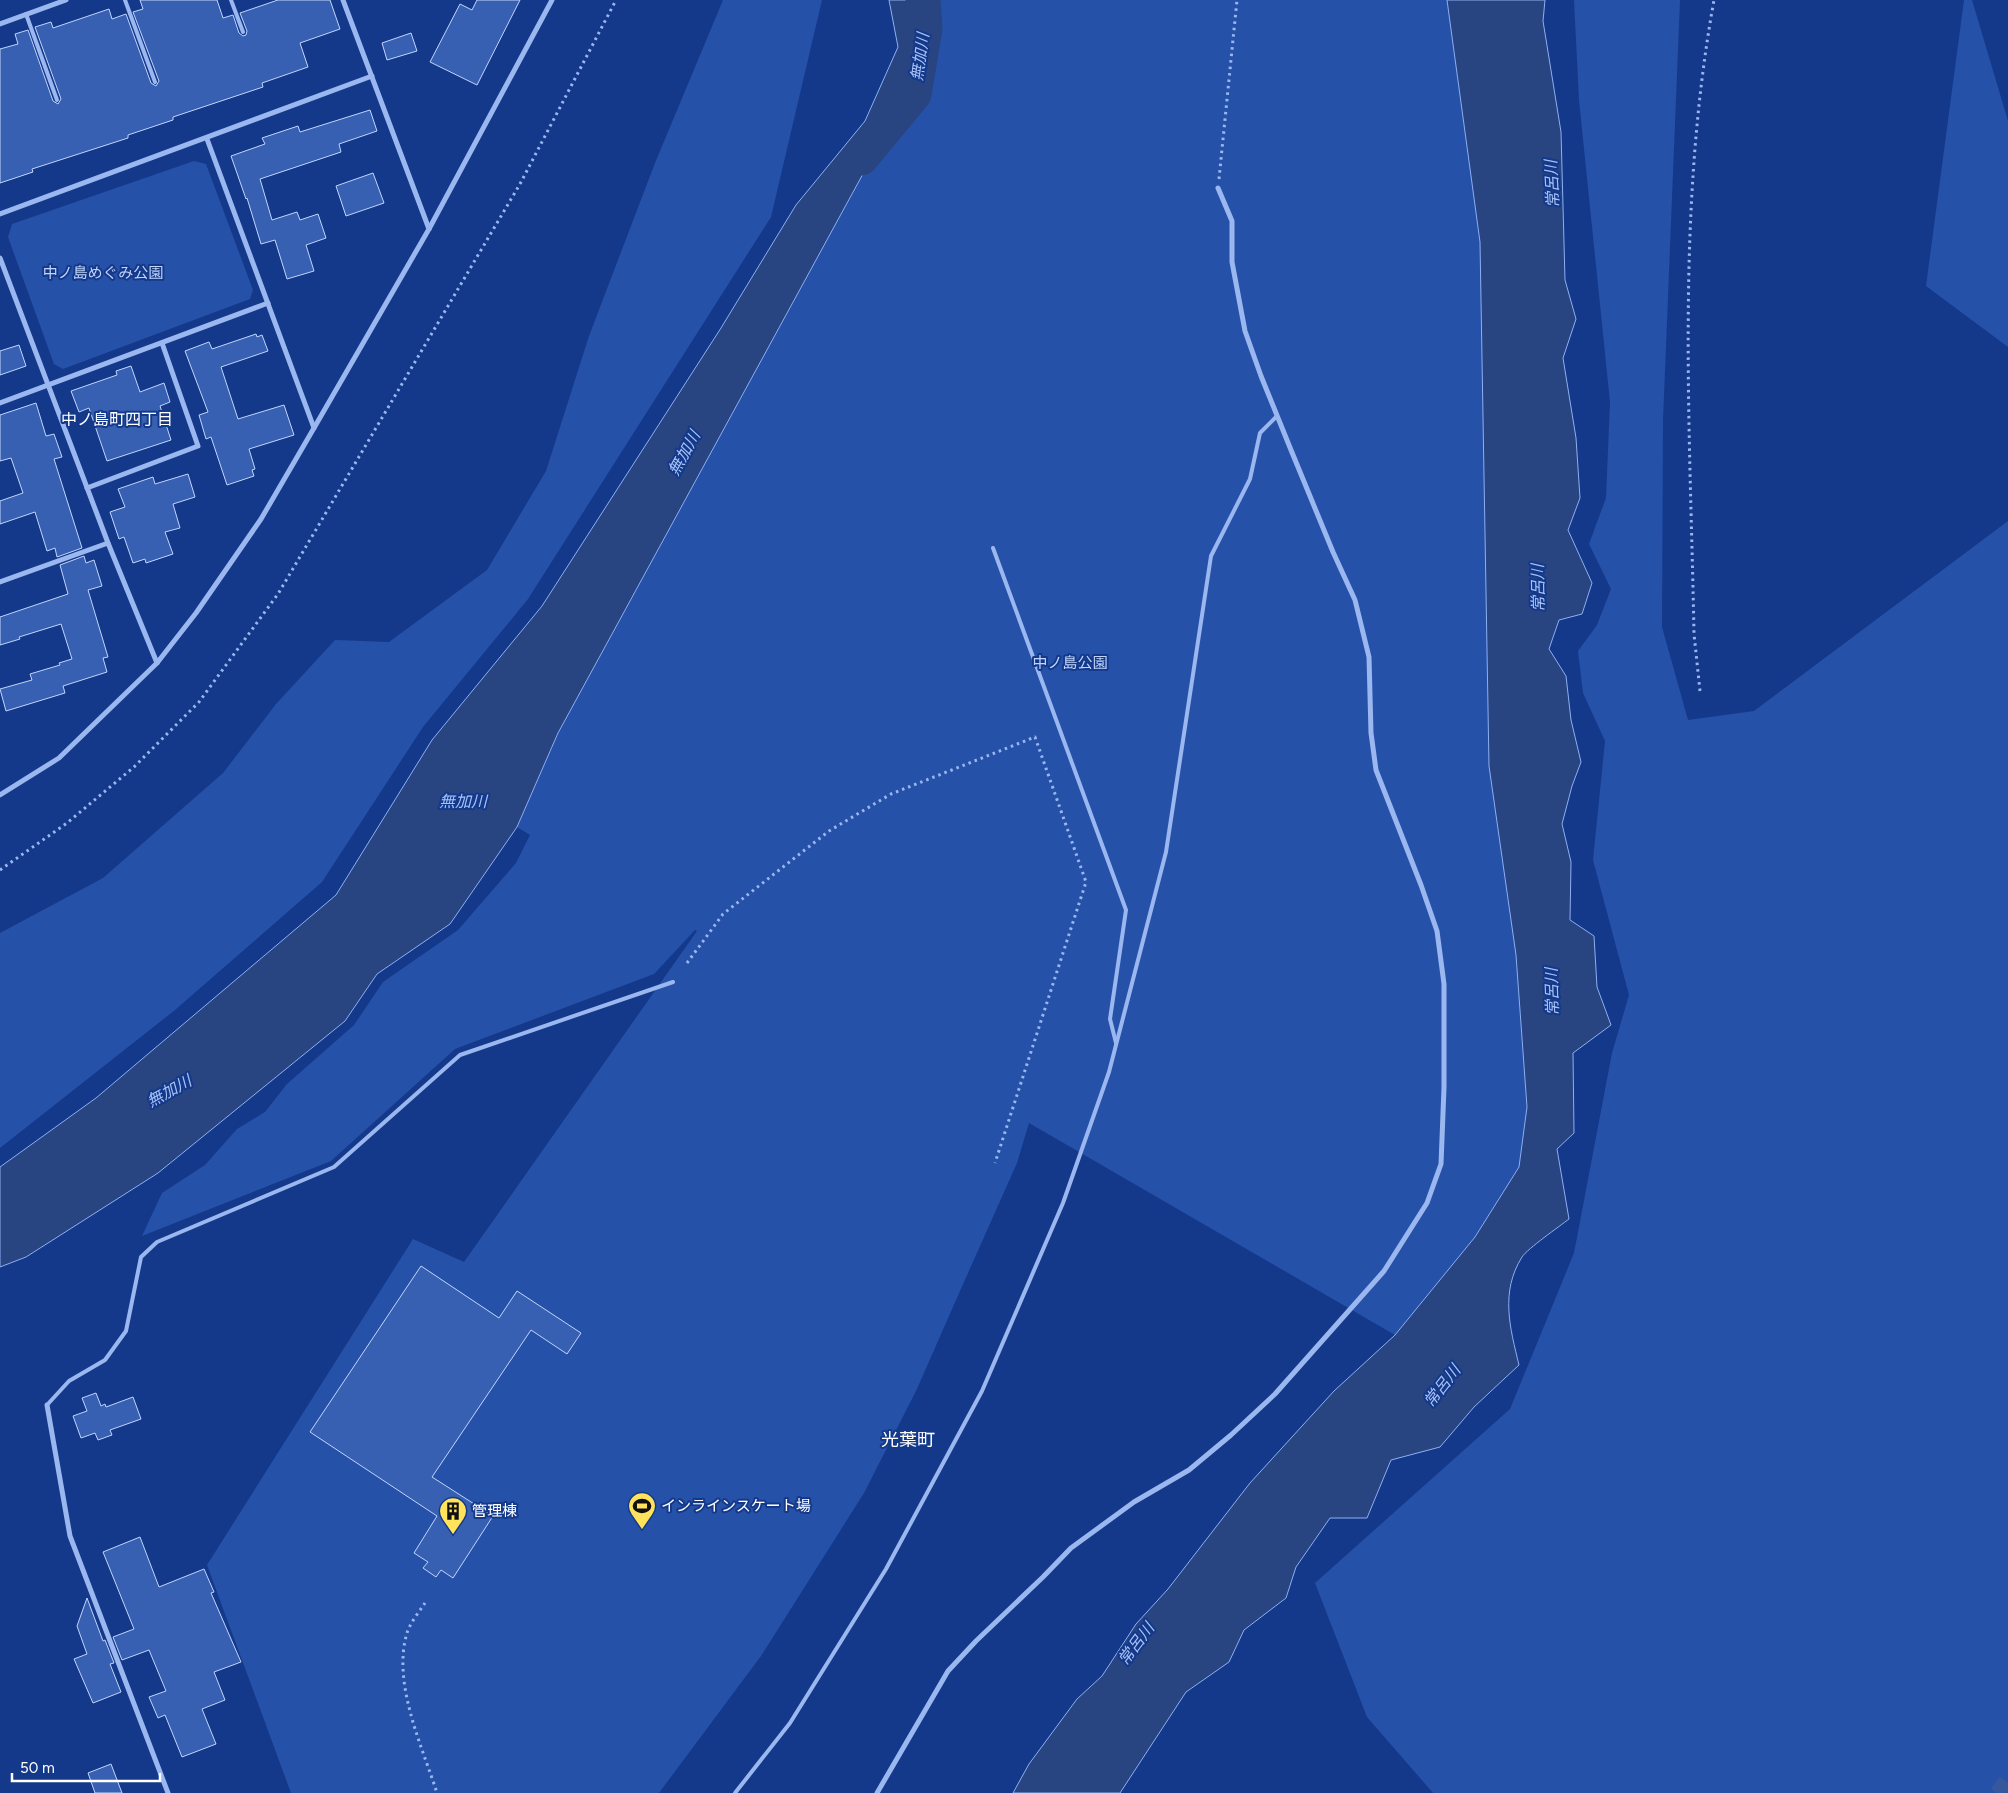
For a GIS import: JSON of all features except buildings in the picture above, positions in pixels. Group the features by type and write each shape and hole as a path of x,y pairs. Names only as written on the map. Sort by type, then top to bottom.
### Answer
{"street":[{"path":"0,24 66,0"},
{"path":"344,0 429,229"},
{"path":"0,794 59,758 156,663 196,612 261,518 314,428 429,229 552,0"},
{"path":"0,214 207,139 372,76"},
{"path":"207,139 314,428"},
{"path":"877,1793 948,1671 976,1641 1071,1548 1134,1502 1189,1470 1231,1435 1275,1394 1384,1271 1427,1204 1441,1164 1444,1088 1444,984 1437,931 1421,884 1376,770 1371,733 1369,657 1355,600 1329,544 1245,331 1232,262 1232,221 1218,188"},
{"path":"0,258 47,386 156,663"},
{"path":"0,403 268,303"},
{"path":"87,488 198,446 162,343"},
{"path":"0,582 108,543"},
{"path":"48,1405 70,1536 168,1793"}],"lane":[{"path":"126,0 155,82"},
{"path":"231,0 243,32"},
{"path":"26,14 57,100"},
{"path":"735,1793 790,1723 886,1569 982,1392 1062,1203 1109,1072 1166,852 1211,556 1250,479 1260,433 1277,416"},
{"path":"993,548 1126,910 1110,1019 1116,1045"},
{"path":"48,1405 69,1381 105,1360 126,1331 141,1258 157,1242 334,1167 460,1055 673,982"}],"path":[{"path":"0,870 67,823 134,767 199,702 278,594 520,184 616,0"},
{"path":"1218,188 1237,0"},
{"path":"1700,691 1694,634 1688,277 1696,142 1704,52 1714,0"},
{"path":"687,963 723,914 829,831 891,794 1034,737 1086,882 995,1162"},
{"path":"425,1603 408,1632 404,1664 404,1688 437,1793"}],"green space":[{"path":"723,0 822,0 771,217 528,599 423,727 322,882 175,1010 0,1148 0,933 103,878 223,773 276,704 335,640 389,642 487,570 546,471 589,336 655,163"},
{"name":"中ノ島公園","path":"925,0 1447,0 1480,242 1516,955 1527,1107 1519,1167 1475,1237 1395,1335 1029,1123 1017,1163 916,1391 864,1493 761,1656 659,1793 291,1793 207,1565 413,1239 464,1262 697,931 695,930 654,974 455,1049 331,1161 142,1236 162,1193 205,1165 237,1129 265,1112 287,1084 354,1025 383,982 458,930 516,863 530,835 517,827 558,733 900,106"},
{"path":"1574,0 1680,0 1663,420 1662,627 1688,720 1754,711 2008,521 2008,1793 1433,1793 1367,1717 1315,1583 1510,1409 1574,1253 1612,1053 1629,995 1593,860 1605,741 1583,693 1578,651 1597,625 1611,589 1589,544 1606,498 1610,402 1579,100"},
{"path":"1964,0 1972,0 2008,121 2008,347 1926,286"},
{"name":"中ノ島めぐみ公園","path":"194,161 206,164 253,290 250,299 63,369 54,364 8,237 12,224"}],"water":[{"name":"無加川","path":"889,0 925,0 900,106 558,733 517,827 450,924 377,974 345,1021 158,1173 26,1257 0,1267 0,1167 96,1098 336,895 432,740 542,606 721,328 796,205 865,121 898,47"},
{"name":"常呂川","path":"1447,0 1545,0 1543,21 1561,132 1565,280 1576,319 1563,358 1576,438 1580,498 1568,530 1592,583 1582,614 1559,620 1549,649 1566,676 1571,720 1581,762 1572,786 1562,824 1571,862 1570,920 1594,936 1597,987 1611,1025 1573,1053 1574,1133 1557,1149 1569,1219 1525,1253 1515,1270 1511,1283 1509,1310 1510,1324 1519,1365 1474,1407 1440,1447 1391,1460 1367,1518 1330,1518 1296,1567 1286,1598 1244,1630 1229,1662 1186,1692 1120,1793 1013,1793 1029,1764 1077,1699 1102,1676 1136,1624 1168,1589 1250,1483 1334,1391 1395,1335 1475,1237 1519,1167 1527,1107 1516,955 1489,766 1480,242"}],"waterway":[{"name":"無加川","path":"861,158 914,94 925,28 923,0"}],"tunnel":[{"path":"1997,1793 2008,1778"}],"place":[{"name":"インラインスケート場","path":"642,1530"},
{"name":"管理棟","path":"453,1535"}],"district":[{"name":"中ノ島町四丁目","path":"117,419"},
{"name":"光葉町","path":"908,1440"}]}
